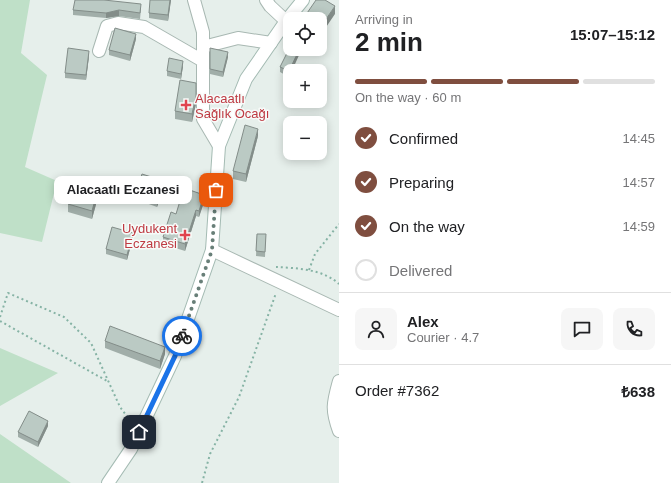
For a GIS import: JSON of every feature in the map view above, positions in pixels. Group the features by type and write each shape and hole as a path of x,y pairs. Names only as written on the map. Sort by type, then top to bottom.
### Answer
{"street":[{"path":"266,0 283,18"},
{"path":"293,12 303,0"},
{"path":"198,3 203,32 203,119 219,146"},
{"path":"99,51 107,26 118,23 144,27 203,61"},
{"path":"108,483 131,450 175,356 212,250 219,146 246,79 283,25"},
{"path":"203,47 238,38 271,43"},
{"path":"212,250 339,310"},
{"path":"339,381 333,405 335,420 339,431"}],"path":[{"path":"309,270 315,254 339,224"},
{"path":"270,267 309,270 328,276 339,284"},
{"path":"202,483 210,454 239,397 280,282"},
{"path":"0,317 8,293 64,317 91,343 120,407 139,432"},
{"path":"0,322 108,381"}],"green space":[{"path":"0,0 30,0 21,53 47,75 25,167 57,181 42,242 0,233"},
{"path":"0,348 58,373 0,406"},
{"path":"0,434 71,483 0,483"}],"building":[{"path":"75,0 104,0 141,4 140,13 119,10 106,13 73,10"},
{"path":"150,0 170,0 168,15 149,13"},
{"path":"316,0 325,0 335,6 327,18 327,12 308,12"},
{"path":"115,28 136,34 130,55 109,50"},
{"path":"68,48 89,51 86,75 65,73"},
{"path":"210,48 228,52 223,72 210,69"},
{"path":"286,56 296,56 292,64 283,64 283,68 280,67"},
{"path":"169,58 183,61 181,74 167,71"},
{"name":"Alacaatlı Sağlık Ocağı","path":"180,80 196,83 196,96 192,114 175,111"},
{"path":"245,125 258,129 246,174 233,171"},
{"path":"142,174 164,181 157,201 135,194"},
{"path":"75,182 98,189 92,211 68,204"},
{"path":"184,188 204,195 199,211 196,210 185,244 163,237 171,212 176,214"},
{"path":"112,227 133,233 127,255 106,249"},
{"path":"257,234 266,234 265,252 256,251"},
{"path":"110,326 165,347 160,361 105,341"},
{"path":"29,411 48,421 38,442 18,432"}],"way so far":[{"path":"182,336 212,250 216,190"}],"place":[{"name":"Alacaatlı Sağlık Ocağı","path":"186,105"},
{"name":"Alacaatlı Eczanesi","path":"216,190"},
{"name":"Uydukent Eczanesi","path":"185,235"}],"route":[{"path":"139,432 175,356 182,336"}]}
